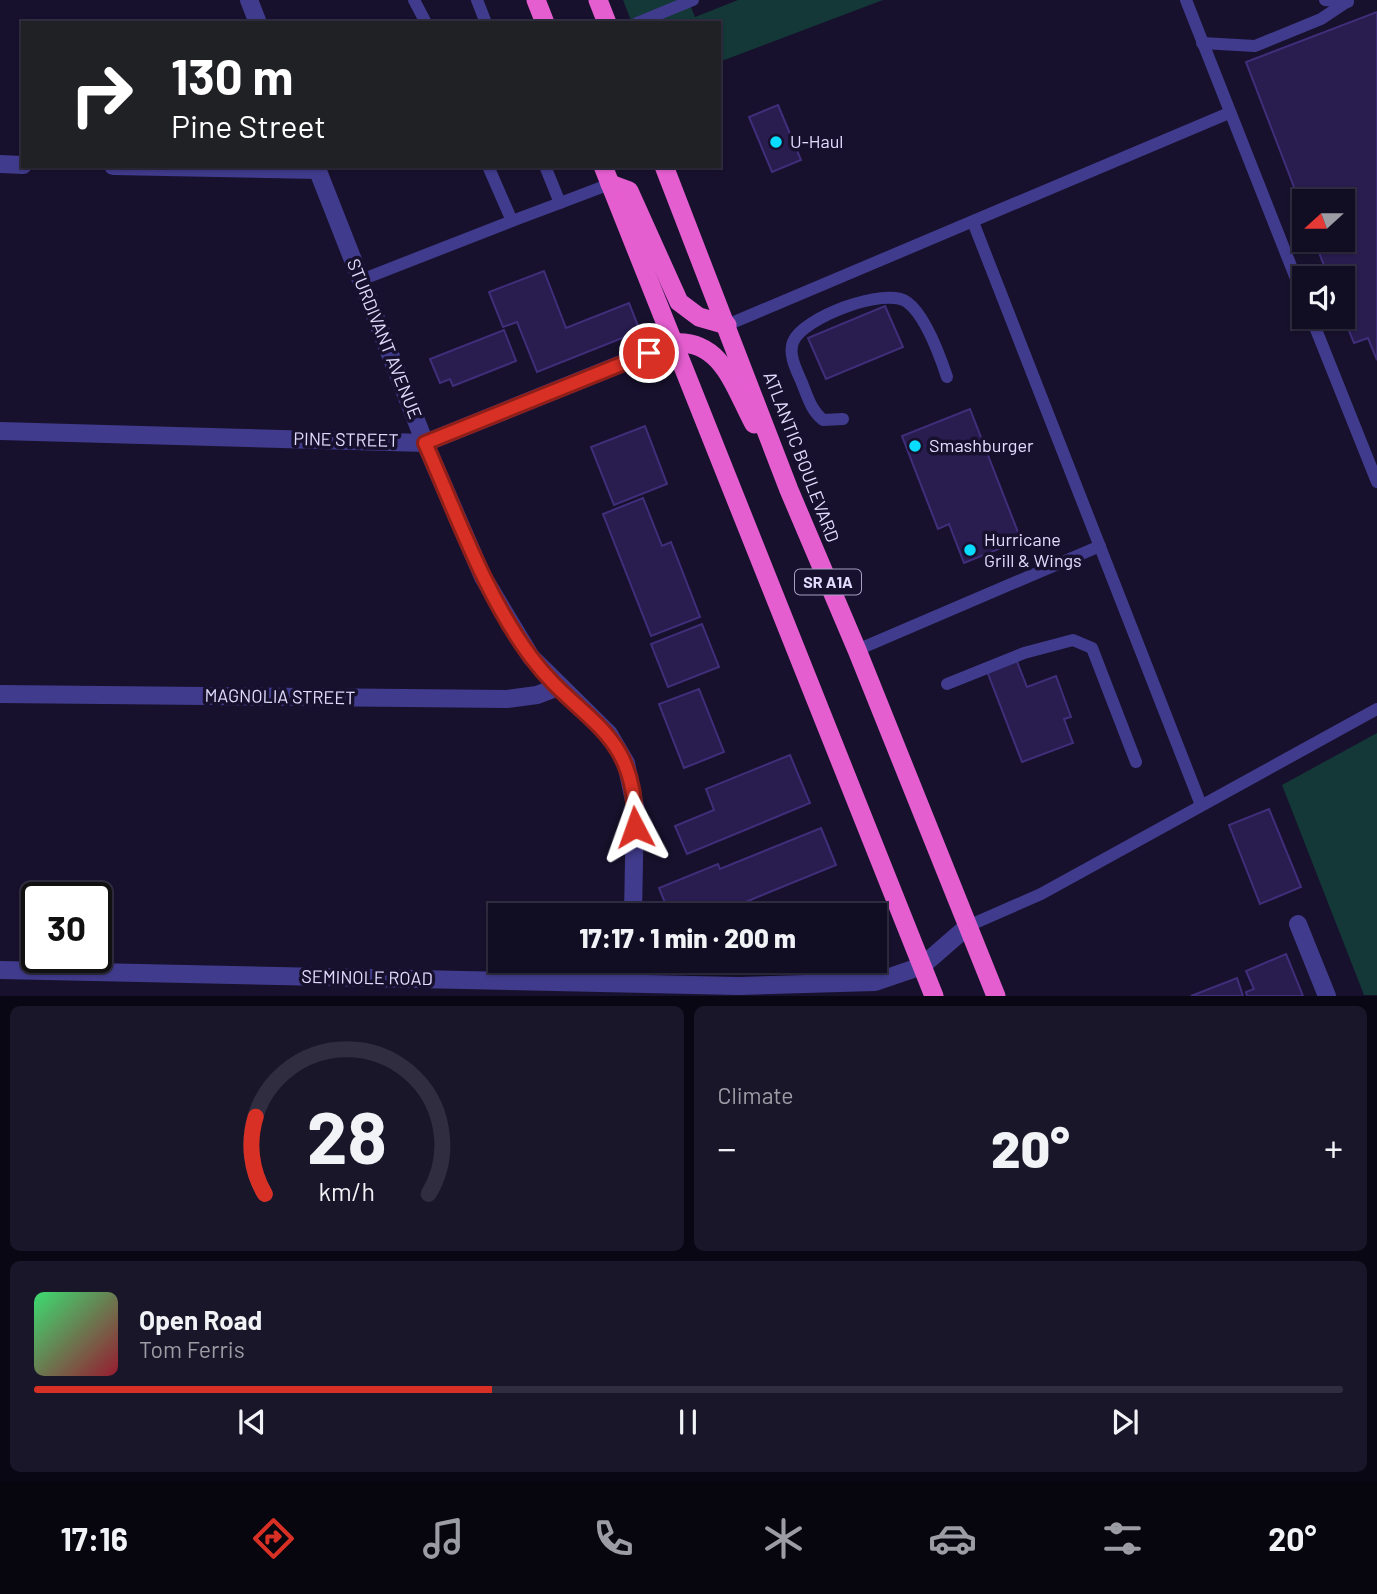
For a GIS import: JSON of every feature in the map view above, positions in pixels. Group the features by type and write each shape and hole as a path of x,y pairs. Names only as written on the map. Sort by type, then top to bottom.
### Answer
{"highway":[{"path":"536,0 544,21"},
{"path":"598,0 606,21"},
{"name":"ATLANTIC BOULEVARD","path":"665,168 789,490 858,650 996,996"},
{"path":"606,175 629,191 680,302 698,317 727,325"},
{"name":"SR A1A","path":"606,175 934,996"},
{"path":"673,343 692,342 700,345 708,349 722,364 789,490"}],"street":[{"path":"249,0 257,21"},
{"path":"0,164 21,164"},
{"name":"STURDIVANT AVENUE","path":"317,168 425,443 483,578 531,657 558,687 609,734 625,763 635,806 633,903"},
{"name":"PINE STREET","path":"0,431 425,443 673,343"},
{"name":"MAGNOLIA STREET","path":"0,694 506,699 537,695 558,687"},
{"path":"1298,924 1327,996"},
{"name":"SEMINOLE ROAD","path":"0,970 632,983 739,991 875,982 922,966 968,926"},
{"path":"632,973 632,983"}],"lane":[{"path":"414,0 425,21"},
{"path":"477,0 485,21"},
{"path":"642,21 693,0"},
{"path":"1186,0 1292,269"},
{"path":"1325,0 1348,2"},
{"path":"1202,43 1255,46 1321,19 1348,2"},
{"path":"727,325 1229,113"},
{"path":"489,168 512,221"},
{"path":"546,168 560,203"},
{"path":"361,280 560,203 606,175"},
{"path":"973,222 1201,805"},
{"path":"844,419 823,420 813,412 792,356 792,343 797,335 816,320 873,298 894,297 908,303 935,343 947,377"},
{"path":"1316,329 1377,482"},
{"path":"858,650 1100,546"},
{"path":"947,684 1024,653 1073,640 1092,648 1136,762"},
{"path":"968,926 1041,894 1377,709"}],"green space":[{"path":"623,0 688,0 695,17 738,0 883,0 721,61 721,21 631,21"},
{"path":"1377,733 1377,995 1364,995 1282,785"}],"building":[{"path":"1377,12 1377,360 1368,338 1354,343 1348,329 1355,329 1355,266 1324,266 1319,252 1355,252 1355,189 1295,189 1246,62"},
{"path":"778,105 801,160 772,172 749,117"},
{"path":"544,271 566,328 629,303 640,331 537,372 517,322 503,327 489,292"},
{"path":"885,306 903,347 826,379 808,338"},
{"path":"504,330 516,361 453,386 450,379 440,383 430,359"},
{"path":"970,409 1021,540 964,563 949,524 938,529 902,436"},
{"path":"645,426 667,484 614,505 591,447"},
{"path":"643,498 662,546 671,542 700,617 651,636 603,514"},
{"path":"702,624 719,667 668,687 651,644"},
{"path":"1016,659 1027,687 1056,676 1071,717 1064,719 1073,743 1022,762 987,671"},
{"path":"699,689 724,752 684,768 659,704"},
{"path":"790,755 810,803 687,854 675,826 714,810 706,789"},
{"path":"1269,809 1301,887 1260,904 1229,825"},
{"path":"821,828 836,865 743,903 665,903 659,888 718,864 720,869"},
{"path":"1286,954 1303,996 1247,996 1246,992 1254,989 1246,971"},
{"path":"1237,978 1243,996 1191,996"}],"place":[{"name":"U-Haul","path":"776,142"},
{"name":"Smashburger","path":"915,446"},
{"name":"Hurricane Grill & Wings","path":"970,550"}],"route":[{"path":"635,827 635,806 625,763 609,734 558,687 531,657 483,578 425,443 649,353"}]}
